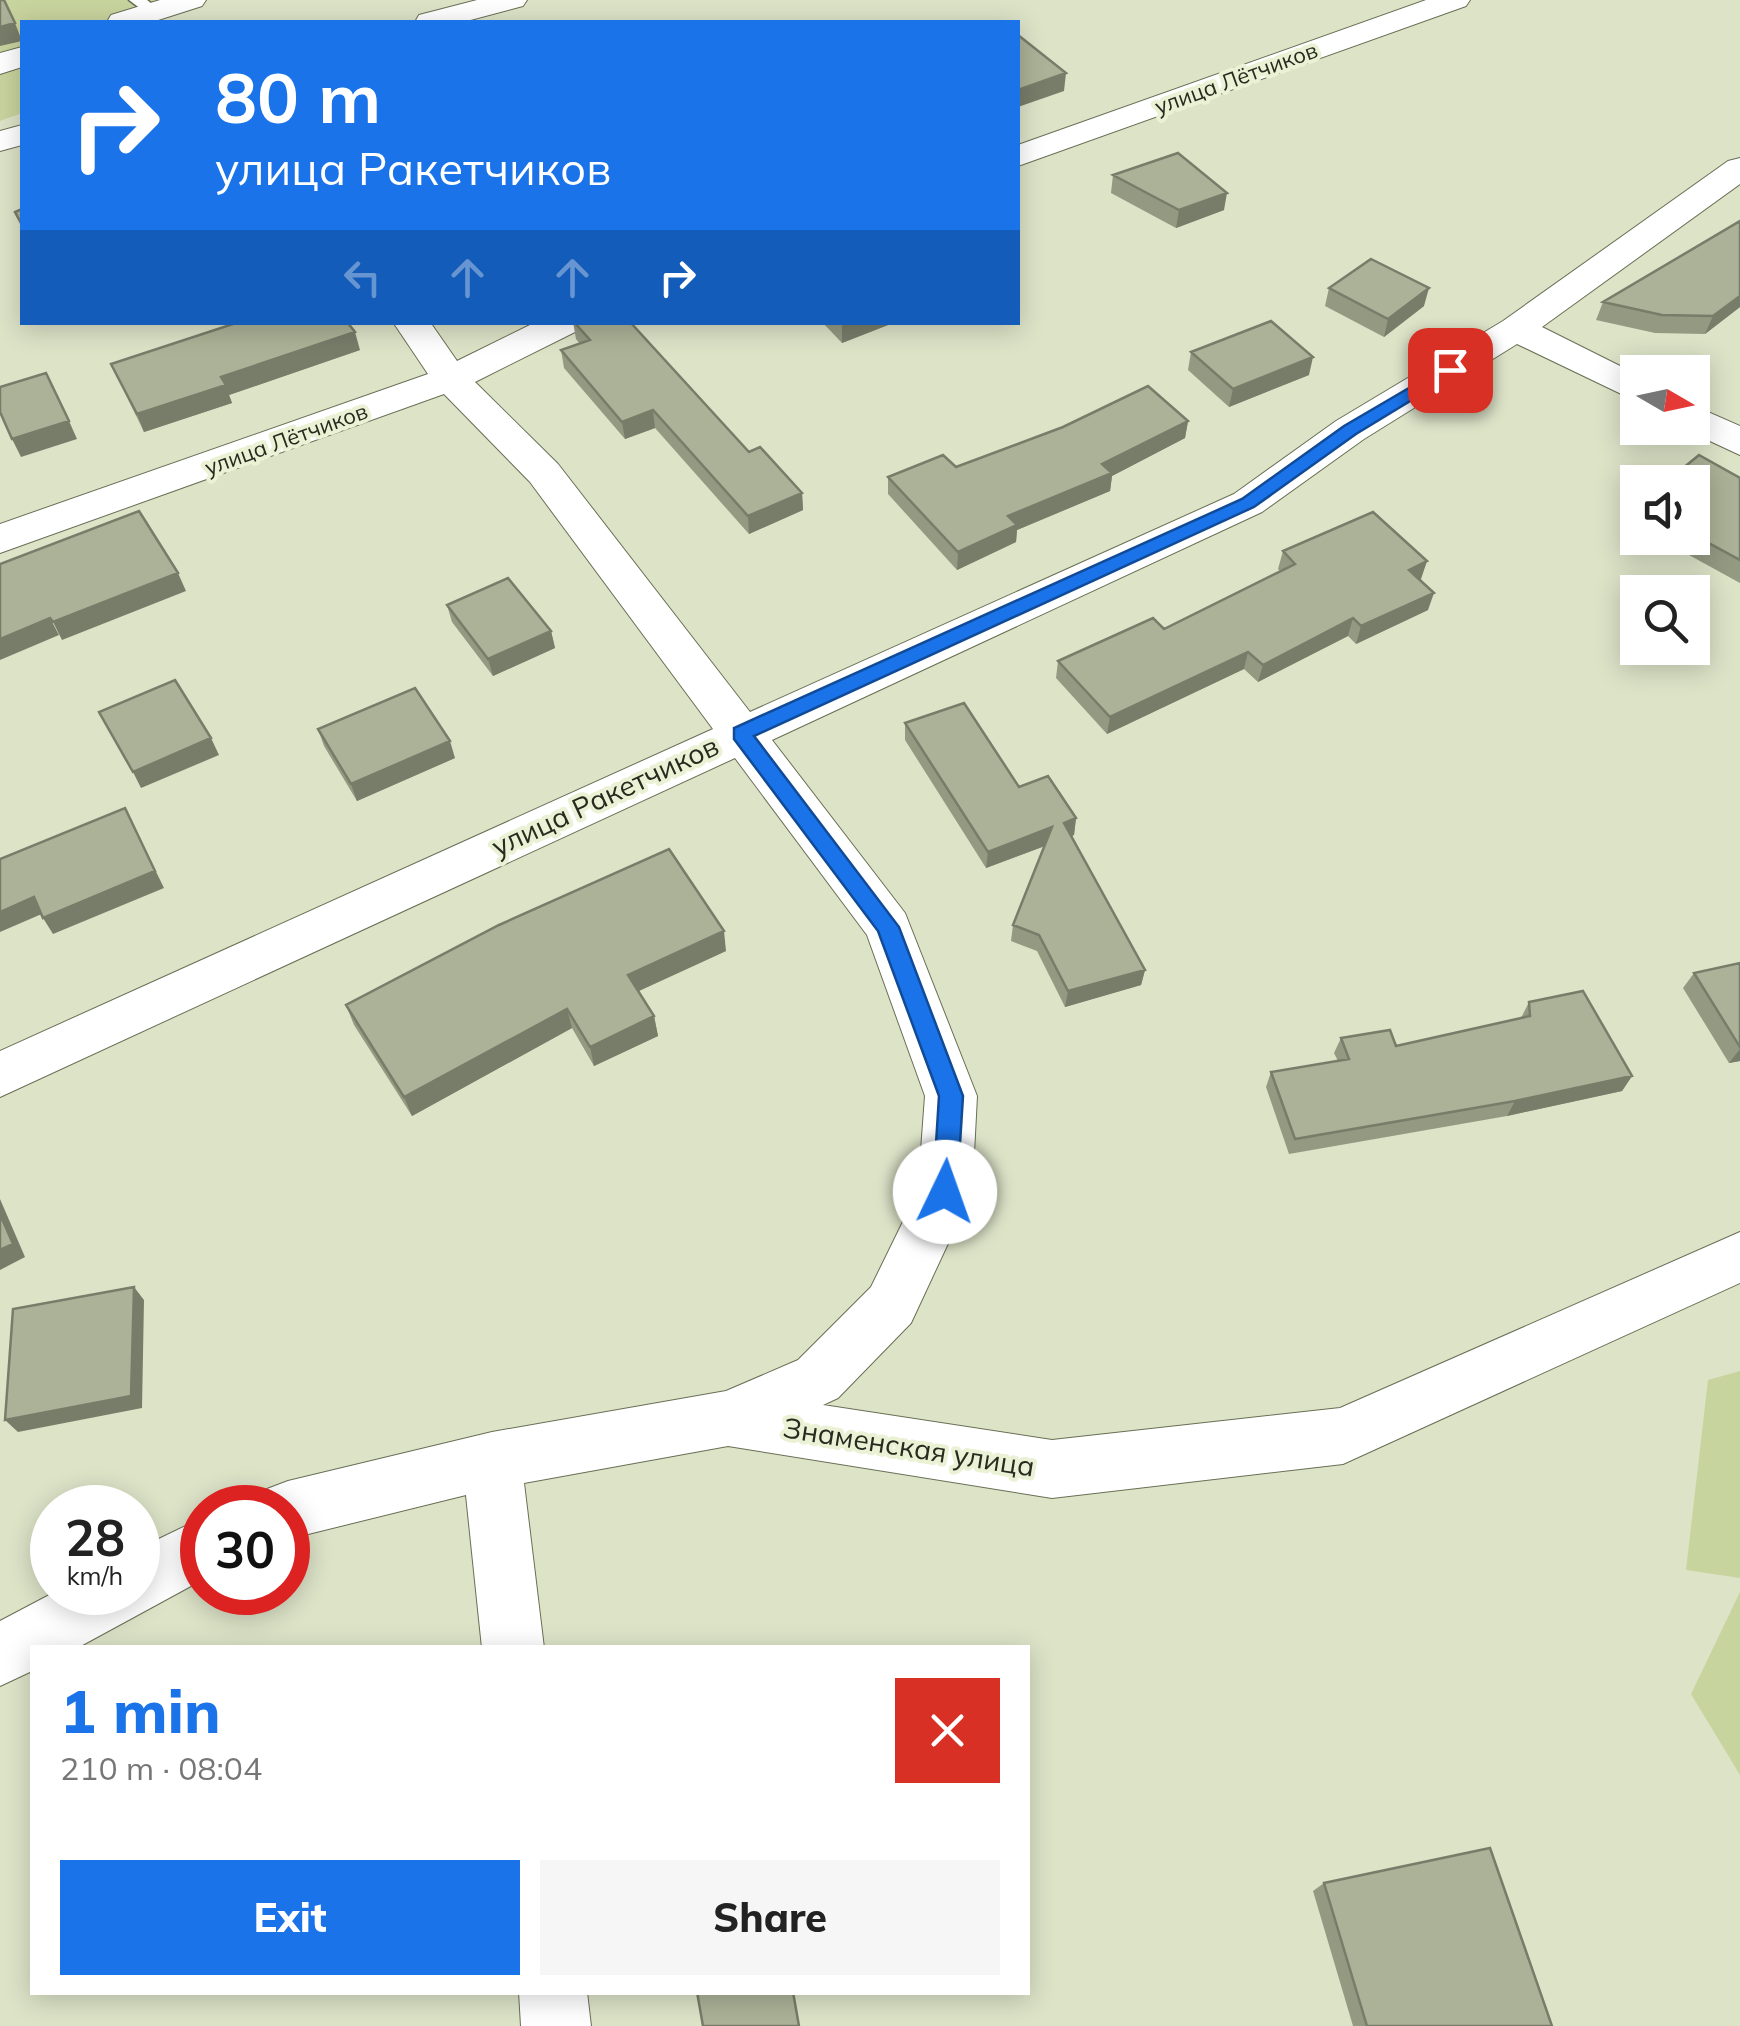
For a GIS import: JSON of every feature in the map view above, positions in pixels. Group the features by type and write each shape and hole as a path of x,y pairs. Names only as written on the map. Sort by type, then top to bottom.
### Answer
{"street":[{"path":"145,6 191,0"},
{"path":"437,20 512,0"},
{"name":"улица Лётчиков","path":"1020,155 1455,0"},
{"name":"улица Ракетчиков","path":"0,1075 1248,503 1350,430 1516,329 1740,168"},
{"path":"413,325 450,379 544,473 888,927 951,1096 945,1192 891,1304 818,1378 728,1418"},
{"name":"улица Лётчиков","path":"0,539 450,379 560,325"},
{"path":"1516,329 1620,381"},
{"path":"1710,427 1740,442"},
{"name":"Знаменская улица","path":"310,1505 492,1460 728,1418 1052,1469 1343,1436 1740,1257"},
{"path":"492,1460 513,1645"},
{"path":"0,1655 75,1615"},
{"path":"552,1995 556,2026"}],"green space":[{"path":"0,0 163,0 129,20 20,20 20,114 0,121"},
{"path":"1740,1371 1740,1578 1686,1570 1708,1380"},
{"path":"1740,1592 1740,1775 1691,1694"}],"building":[{"path":"0,0 4,0 15,23 0,27"},
{"path":"1020,37 1066,73 1020,89"},
{"path":"1178,153 1227,193 1179,210 1113,175"},
{"path":"1740,221 1740,296 1713,316 1662,315 1603,302"},
{"path":"1371,259 1429,288 1388,319 1329,288"},
{"path":"1271,321 1313,357 1233,389 1191,352"},
{"path":"230,325 349,325 355,332 221,377 226,385 137,414 111,364"},
{"path":"577,325 633,325 749,452 760,447 802,493 748,516 653,410 622,422 561,350 590,340"},
{"path":"46,373 69,421 12,439 0,412 0,387"},
{"path":"1148,386 1188,421 1102,464 1112,473 1008,516 1017,525 958,552 888,477 943,455 956,467 1063,427"},
{"path":"1699,455 1740,478 1740,560 1710,544 1710,465 1687,465"},
{"path":"139,511 178,573 0,639 0,564"},
{"path":"1373,512 1427,561 1409,570 1434,593 1361,626 1353,618 1263,665 1248,652 1110,717 1058,661 1153,618 1164,629 1295,564 1283,551"},
{"path":"508,578 551,631 488,659 447,605"},
{"path":"175,680 211,738 133,772 99,712"},
{"path":"415,688 450,741 351,784 318,729"},
{"path":"964,703 1019,787 1048,776 1076,818 1064,823 1145,970 1068,991 1039,935 1013,925 1052,827 988,852 905,723"},
{"path":"125,808 155,871 43,918 34,897 0,912 0,859"},
{"path":"669,849 724,931 628,975 654,1016 590,1047 567,1009 404,1097 346,1005 499,925"},
{"path":"1740,963 1740,1047 1694,973"},
{"path":"1583,991 1632,1076 1515,1101 1295,1139 1271,1072 1349,1059 1341,1038 1390,1030 1396,1046 1530,1016 1529,1002"},
{"path":"0,1214 13,1244 0,1250"},
{"path":"134,1287 131,1396 5,1420 13,1309"},
{"path":"1490,1848 1552,2026 1367,2026 1324,1883"},
{"path":"698,1995 794,1995 799,2026 703,2026"}],"route":[{"path":"945,1192 951,1096 888,927 741,734 1248,503 1350,430 1450,370"}]}
